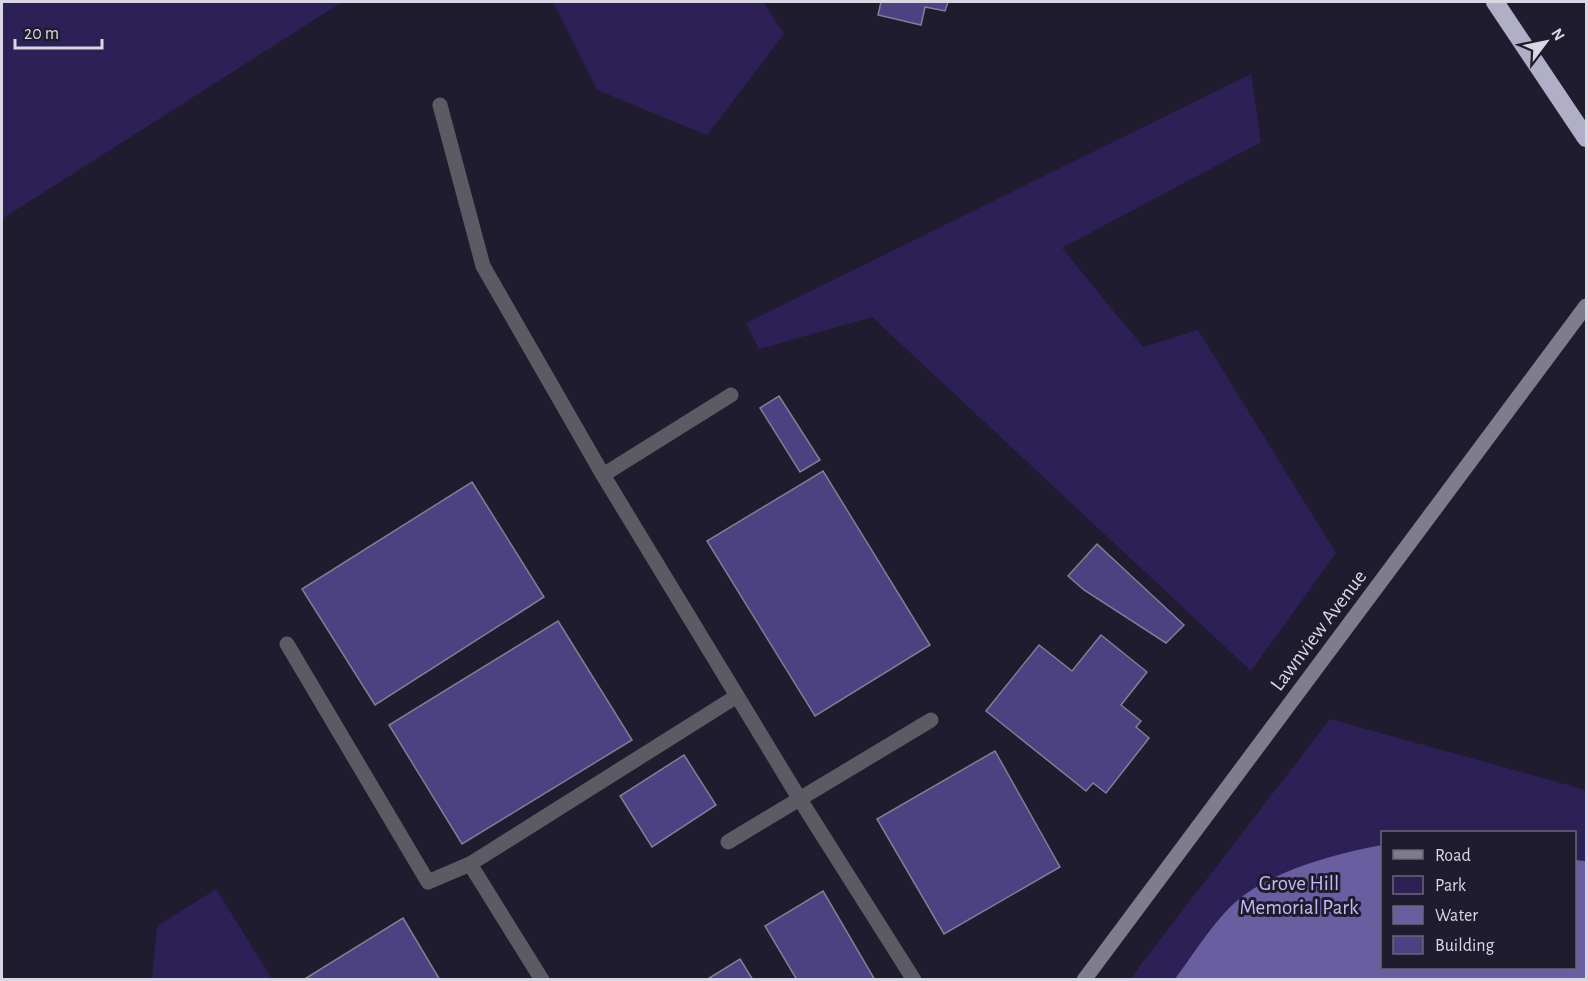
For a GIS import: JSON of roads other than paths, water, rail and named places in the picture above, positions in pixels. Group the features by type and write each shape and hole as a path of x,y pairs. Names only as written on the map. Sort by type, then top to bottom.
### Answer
{"highway":[{"path":"1495,2 1587,138"}],"street":[{"name":"Lawnview Avenue","path":"1084,980 1587,306"}],"lane":[{"path":"440,105 483,266 603,475 799,798 914,980"},
{"path":"603,475 731,395"},
{"path":"287,644 428,882 470,864 737,696"},
{"path":"728,842 932,720"},
{"path":"470,864 542,980"}],"water":[{"path":"1381,845 1381,969 1576,969 1576,860 1586,861 1586,979 1175,979 1221,917 1238,900 1269,880 1307,864"}],"park label":[{"name":"Grove Hill Memorial Park","path":"1299,895"}]}
